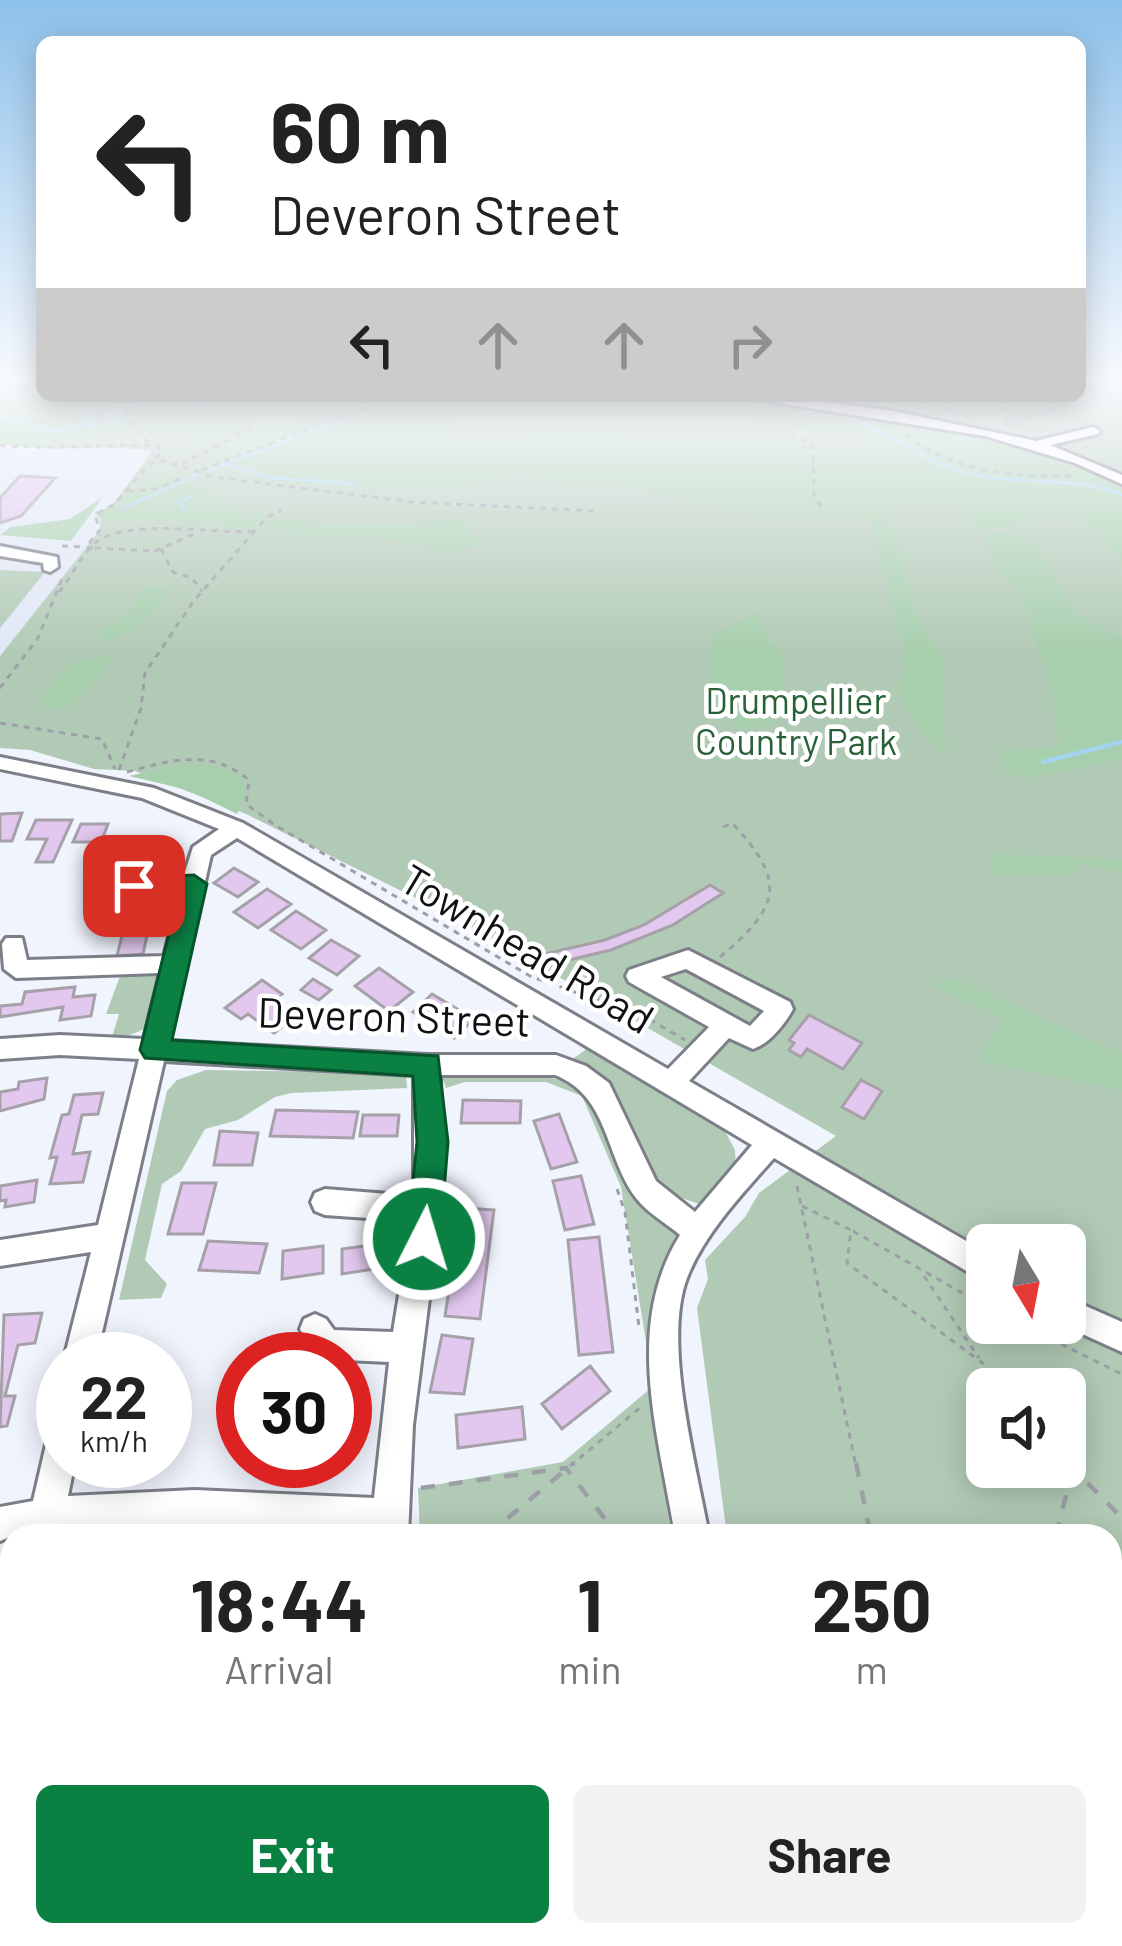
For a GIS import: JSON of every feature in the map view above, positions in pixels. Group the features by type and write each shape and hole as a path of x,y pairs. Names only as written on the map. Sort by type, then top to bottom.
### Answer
{"street":[{"path":"0,551 50,564"},
{"name":"Townhead Road","path":"0,763 115,784 236,828 966,1257"},
{"path":"86,1332 210,815"},
{"path":"201,852 236,828"},
{"path":"98,883 194,884"},
{"path":"14,944 16,969 176,964"},
{"path":"688,959 781,1009 753,1040 726,1025 638,976 688,959"},
{"path":"671,1083 726,1025"},
{"name":"Deveron Street","path":"0,1049 60,1045 427,1065 540,1063 577,1073 601,1091 646,1190 699,1233"},
{"path":"50,1524 132,1507 391,1514 405,1347 432,1142 427,1065"},
{"path":"690,1524 669,1382 664,1309 671,1279 699,1233 782,1149"},
{"path":"326,1202 426,1209"},
{"path":"0,1253 109,1236"},
{"path":"1086,1321 1122,1337"},
{"path":"315,1329 326,1345 405,1347"},
{"path":"45,1524 52,1488"}],"path":[{"path":"86,547 100,530 95,515 116,503 140,474"},
{"path":"208,474 412,502 594,511"},
{"path":"813,474 814,496 824,511"},
{"path":"1010,474 1118,477"},
{"path":"124,491 153,490 183,478"},
{"path":"118,774 140,708 145,673 203,593 256,530 282,510"},
{"path":"59,592 93,543 123,534 256,530"},
{"path":"78,548 161,549 196,531"},
{"path":"161,549 173,572 192,578 203,593"},
{"path":"0,688 38,638 70,567 64,560 50,564"},
{"path":"0,723 68,730 102,740 118,774"},
{"path":"118,774 171,758 236,767 250,780 246,804 275,825 530,976 647,1018 701,1049"},
{"path":"707,968 746,931 770,894 769,867 761,856 732,824 721,827"},
{"path":"782,1149 800,1204 868,1524"},
{"path":"617,1190 626,1212 640,1330"},
{"path":"800,1204 966,1296"},
{"path":"851,1230 847,1263 987,1368"},
{"path":"923,1275 982,1363"},
{"path":"1061,1344 1122,1374"},
{"path":"499,1524 669,1382"},
{"path":"391,1514 566,1468"},
{"path":"566,1468 609,1524"},
{"path":"1086,1483 1122,1518"},
{"path":"1059,1524 1068,1488"}],"shaded area":[{"path":"0,474 134,474 104,514 100,530 0,656"}],"green space":[{"name":"Drumpellier Country Park","path":"135,474 1122,474 1122,1524 725,1524 697,1308 708,1279 705,1260 745,1217 759,1193 836,1136 456,918 246,814 135,771 94,769 30,750 0,748 0,656 100,530 100,521"},
{"path":"165,474 216,496 242,514 260,512 260,518 357,525 462,520 480,545 449,552 395,540 292,534 257,520 254,527 234,531 209,518 202,521 203,528 177,528 183,521 100,519 95,512 115,505 140,480"},
{"path":"263,474 1104,474 1122,482 1122,563 1075,516 1043,514 1011,528 976,528 951,500 908,503 886,499 917,618 942,657 945,754 921,732 897,691 905,669 903,647 869,518 763,517 609,481 576,485 516,474 453,489 276,481"},
{"path":"103,497 71,541 0,535 11,527 70,519"},
{"path":"991,533 1027,539 1037,546 1077,613 1122,637 1122,759 1036,777 1007,774 1000,751 1060,747 1051,687 1021,596 993,563 984,539"},
{"path":"0,570 45,572 0,628"},
{"path":"176,586 137,627 104,641 98,634 100,628 127,614 142,587"},
{"path":"756,612 768,640 781,653 786,714 766,726 739,730 716,698 710,662 712,635"},
{"path":"100,656 110,659 110,664 71,706 43,709 41,696 70,665"},
{"path":"189,762 242,773 246,791 237,814 188,790 129,776"},
{"path":"993,854 1122,859 1122,873 1083,864 1071,874 993,875"},
{"path":"166,969 148,1025 112,1037 119,1014 106,1014 122,971"},
{"path":"953,978 1122,1054 1122,1090 978,1061 1004,1018 930,985"},
{"path":"588,1048 724,1129 735,1150 736,1170 708,1207 670,1194 656,1179 614,1087 567,1063"},
{"path":"206,1070 406,1073 407,1088 291,1093 275,1097 238,1120 205,1129 181,1171 162,1184 145,1260 167,1284 161,1298 119,1300 167,1091 177,1080"},
{"path":"451,1071 524,1071 584,1086 678,1229 652,1379 621,1187 582,1096 546,1082 465,1082 446,1088 442,1077"},
{"path":"651,1388 669,1524 420,1524 418,1488 563,1462"}],"building":[{"path":"20,476 55,478 21,516 0,523 0,498"},
{"path":"22,813 12,841 0,841 0,814"},
{"path":"36,820 72,820 53,862 36,862 47,839 27,839"},
{"path":"81,824 108,824 101,842 73,842"},
{"path":"136,840 162,857 145,868 119,851"},
{"path":"234,868 258,882 238,897 214,883"},
{"path":"710,885 723,893 673,925 611,950 539,967 536,956 605,940 644,925"},
{"path":"267,889 291,904 258,928 234,912"},
{"path":"156,893 143,954 117,956 132,895"},
{"path":"296,911 326,930 301,949 271,930"},
{"path":"331,940 359,956 337,975 309,958"},
{"path":"379,968 413,992 389,1011 355,986"},
{"path":"313,979 331,990 319,1000 301,990"},
{"path":"262,980 282,994 271,1002 293,1018 274,1033 248,1014 241,1019 225,1008"},
{"path":"75,987 73,997 95,995 91,1016 60,1020 63,1007 0,1017 0,1006 22,1004 25,992"},
{"path":"432,994 474,1019 454,1038 413,1012"},
{"path":"809,1015 862,1043 843,1069 807,1049 801,1057 789,1050 794,1043 789,1040"},
{"path":"47,1078 44,1099 0,1111 0,1092 18,1089 19,1082"},
{"path":"861,1080 882,1091 864,1119 842,1107"},
{"path":"103,1093 98,1114 82,1115 73,1154 90,1152 83,1182 50,1184 57,1157 50,1158 62,1115 69,1114 74,1095"},
{"path":"463,1100 521,1101 520,1123 461,1123"},
{"path":"276,1110 358,1112 353,1138 270,1136"},
{"path":"559,1114 577,1162 551,1169 534,1121"},
{"path":"363,1115 399,1115 397,1136 360,1136"},
{"path":"220,1131 258,1133 252,1165 214,1165"},
{"path":"581,1176 594,1224 565,1230 553,1181"},
{"path":"37,1180 34,1202 5,1207 6,1200 0,1201 0,1186"},
{"path":"182,1183 216,1183 203,1234 168,1234"},
{"path":"462,1208 494,1210 480,1319 445,1316"},
{"path":"599,1237 613,1352 579,1355 568,1240"},
{"path":"208,1241 267,1244 259,1273 199,1270"},
{"path":"379,1244 380,1268 342,1274 342,1249"},
{"path":"323,1246 323,1273 282,1279 283,1251"},
{"path":"42,1313 35,1343 18,1345 5,1396 15,1396 7,1426 0,1427 4,1315"},
{"path":"442,1335 473,1339 464,1394 430,1392"},
{"path":"590,1366 610,1391 562,1429 542,1404"},
{"path":"522,1407 525,1439 458,1448 456,1415"}],"waterway":[{"path":"123,508 199,474"},
{"path":"258,474 356,484"},
{"path":"972,474 1084,485 1122,495"},
{"path":"184,509 179,503 193,496"},
{"path":"1043,762 1122,742"}],"route":[{"path":"134,886 194,884 155,1050 427,1065 432,1142 424,1239"}]}
